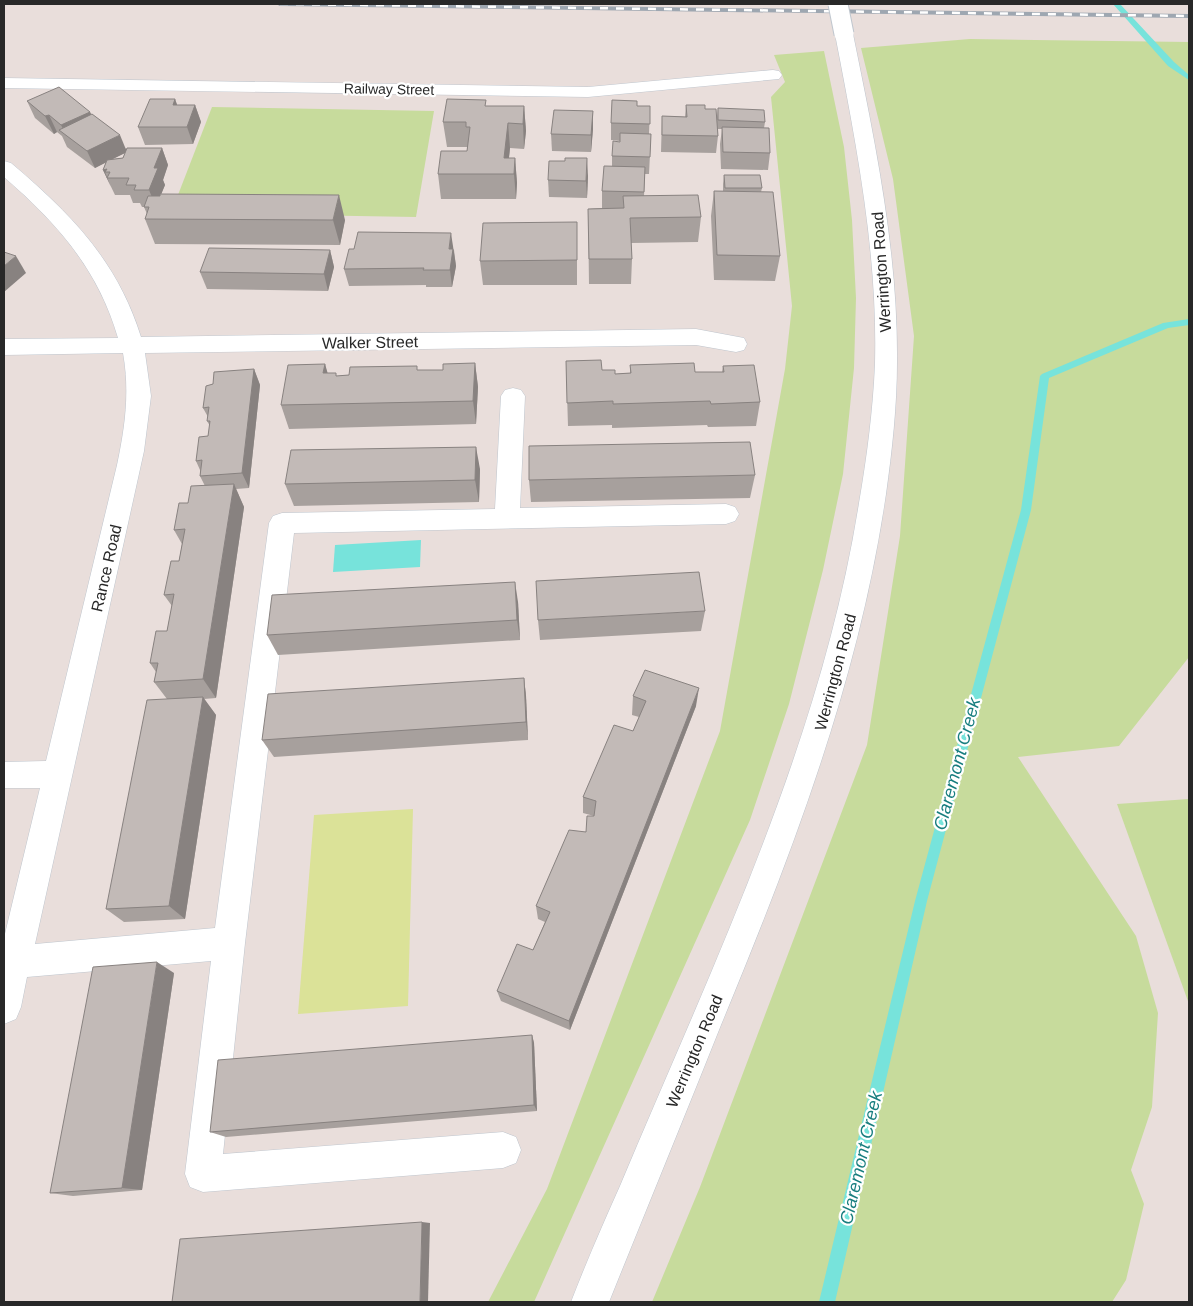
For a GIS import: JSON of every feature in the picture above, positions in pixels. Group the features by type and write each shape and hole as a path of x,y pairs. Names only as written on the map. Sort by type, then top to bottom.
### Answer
{"street":[{"name":"Werrington Road","path":"590,1302 741,938 794,802 830,697 863,558 873,502 885,396 886,315 884,271 871,172 838,4"},
{"name":"Railway Street","path":"4,82 579,92 773,75"},
{"name":"Rance Road","path":"4,167 54,211 83,246 110,291 133,346 139,396 129,464 4,1008"},
{"name":"Walker Street","path":"4,347 696,337 736,344"},
{"path":"507,518 513,396"},
{"path":"503,1150 203,1174 229,943 282,523 726,514"},
{"path":"4,776 59,774"},
{"path":"14,962 229,943"}],"green space":[{"path":"970,39 1189,42 1189,657 1119,746 1018,757 1136,936 1158,1013 1152,1107 1131,1170 1144,1204 1126,1280 1112,1302 652,1302 700,1187 867,745 900,536 914,336 893,179 861,48"},
{"path":"824,51 844,147 852,220 856,298 854,368 843,474 823,570 789,704 750,820 534,1302 488,1302 547,1189 720,731 785,369 792,306 771,97 785,82 774,55"},
{"path":"212,107 434,111 416,217 171,213"},
{"path":"1189,799 1189,1004 1117,804"},
{"path":"413,809 408,1006 298,1014 314,815"}],"water":[{"path":"421,540 420,567 333,572 335,545"}],"building":[{"path":"59,87 90,112 61,125 49,115 45,116 27,101"},
{"path":"150,99 175,99 173,105 195,105 187,127 138,127"},
{"path":"447,99 486,100 485,106 524,106 523,124 508,123 504,158 515,158 514,174 438,174 441,151 467,151 470,127 466,127 466,122 443,122"},
{"path":"612,100 637,101 637,106 650,106 650,124 611,123"},
{"path":"686,105 705,105 705,109 716,109 718,136 662,135 662,116 687,117"},
{"path":"718,108 764,110 765,122 718,120"},
{"path":"554,110 593,111 591,135 551,134"},
{"path":"92,114 120,135 87,151 59,130"},
{"path":"722,127 769,128 770,153 723,152"},
{"path":"620,133 651,134 650,157 612,156 613,141 620,142"},
{"path":"127,148 162,148 154,168 158,168 149,190 134,190 136,185 126,185 129,178 107,178 110,172 105,172 107,169 103,170 107,160 123,158"},
{"path":"565,158 587,158 586,181 548,180 549,161 565,161"},
{"path":"604,166 645,167 644,192 602,191"},
{"path":"724,175 760,175 762,188 725,188"},
{"path":"714,191 773,192 780,256 717,255"},
{"path":"160,194 339,195 333,220 145,219 149,207 144,207 148,196 160,196"},
{"path":"698,195 701,217 630,218 632,259 589,259 588,209 624,208 623,196"},
{"path":"577,222 577,260 480,261 483,223"},
{"path":"358,232 451,233 449,249 453,249 450,270 423,270 424,268 344,269 349,249 354,249"},
{"path":"209,248 330,250 324,274 200,272"},
{"path":"4,252 16,256 4,266"},
{"path":"601,360 602,370 615,370 615,374 631,373 630,365 694,363 695,372 724,372 723,366 754,365 760,402 711,404 710,401 613,404 613,401 567,403 566,361"},
{"path":"475,363 473,401 281,405 288,365 325,364 323,373 336,373 336,376 349,375 350,367 417,366 417,370 443,370 443,364"},
{"path":"254,369 242,473 200,476 202,460 196,461 199,437 208,436 210,421 207,421 209,407 203,408 206,386 213,384 214,372"},
{"path":"750,442 755,475 529,480 529,446"},
{"path":"476,447 475,480 285,484 291,450"},
{"path":"234,484 203,679 154,682 158,663 150,663 156,631 167,631 174,594 164,595 171,561 179,561 185,529 174,530 179,503 188,503 191,486"},
{"path":"699,572 705,611 538,620 536,581"},
{"path":"515,582 517,620 267,635 272,595"},
{"path":"645,670 699,688 569,1021 497,991 517,944 533,950 550,912 536,906 569,830 586,832 587,816 594,816 596,801 583,797 614,725 633,731 646,701 633,696"},
{"path":"524,678 526,722 262,740 268,694"},
{"path":"203,697 169,906 106,909 147,700"},
{"path":"157,962 122,1188 50,1193 93,967"},
{"path":"532,1035 534,1105 210,1132 218,1060"},
{"path":"422,1222 420,1302 172,1302 180,1239"}],"waterway":[{"path":"1116,4 1171,64 1189,78"},
{"name":"Claremont Creek","path":"827,1302 921,901 1026,510 1045,376 1166,325 1189,322"}],"railway":[{"path":"280,4 1189,16"}]}
